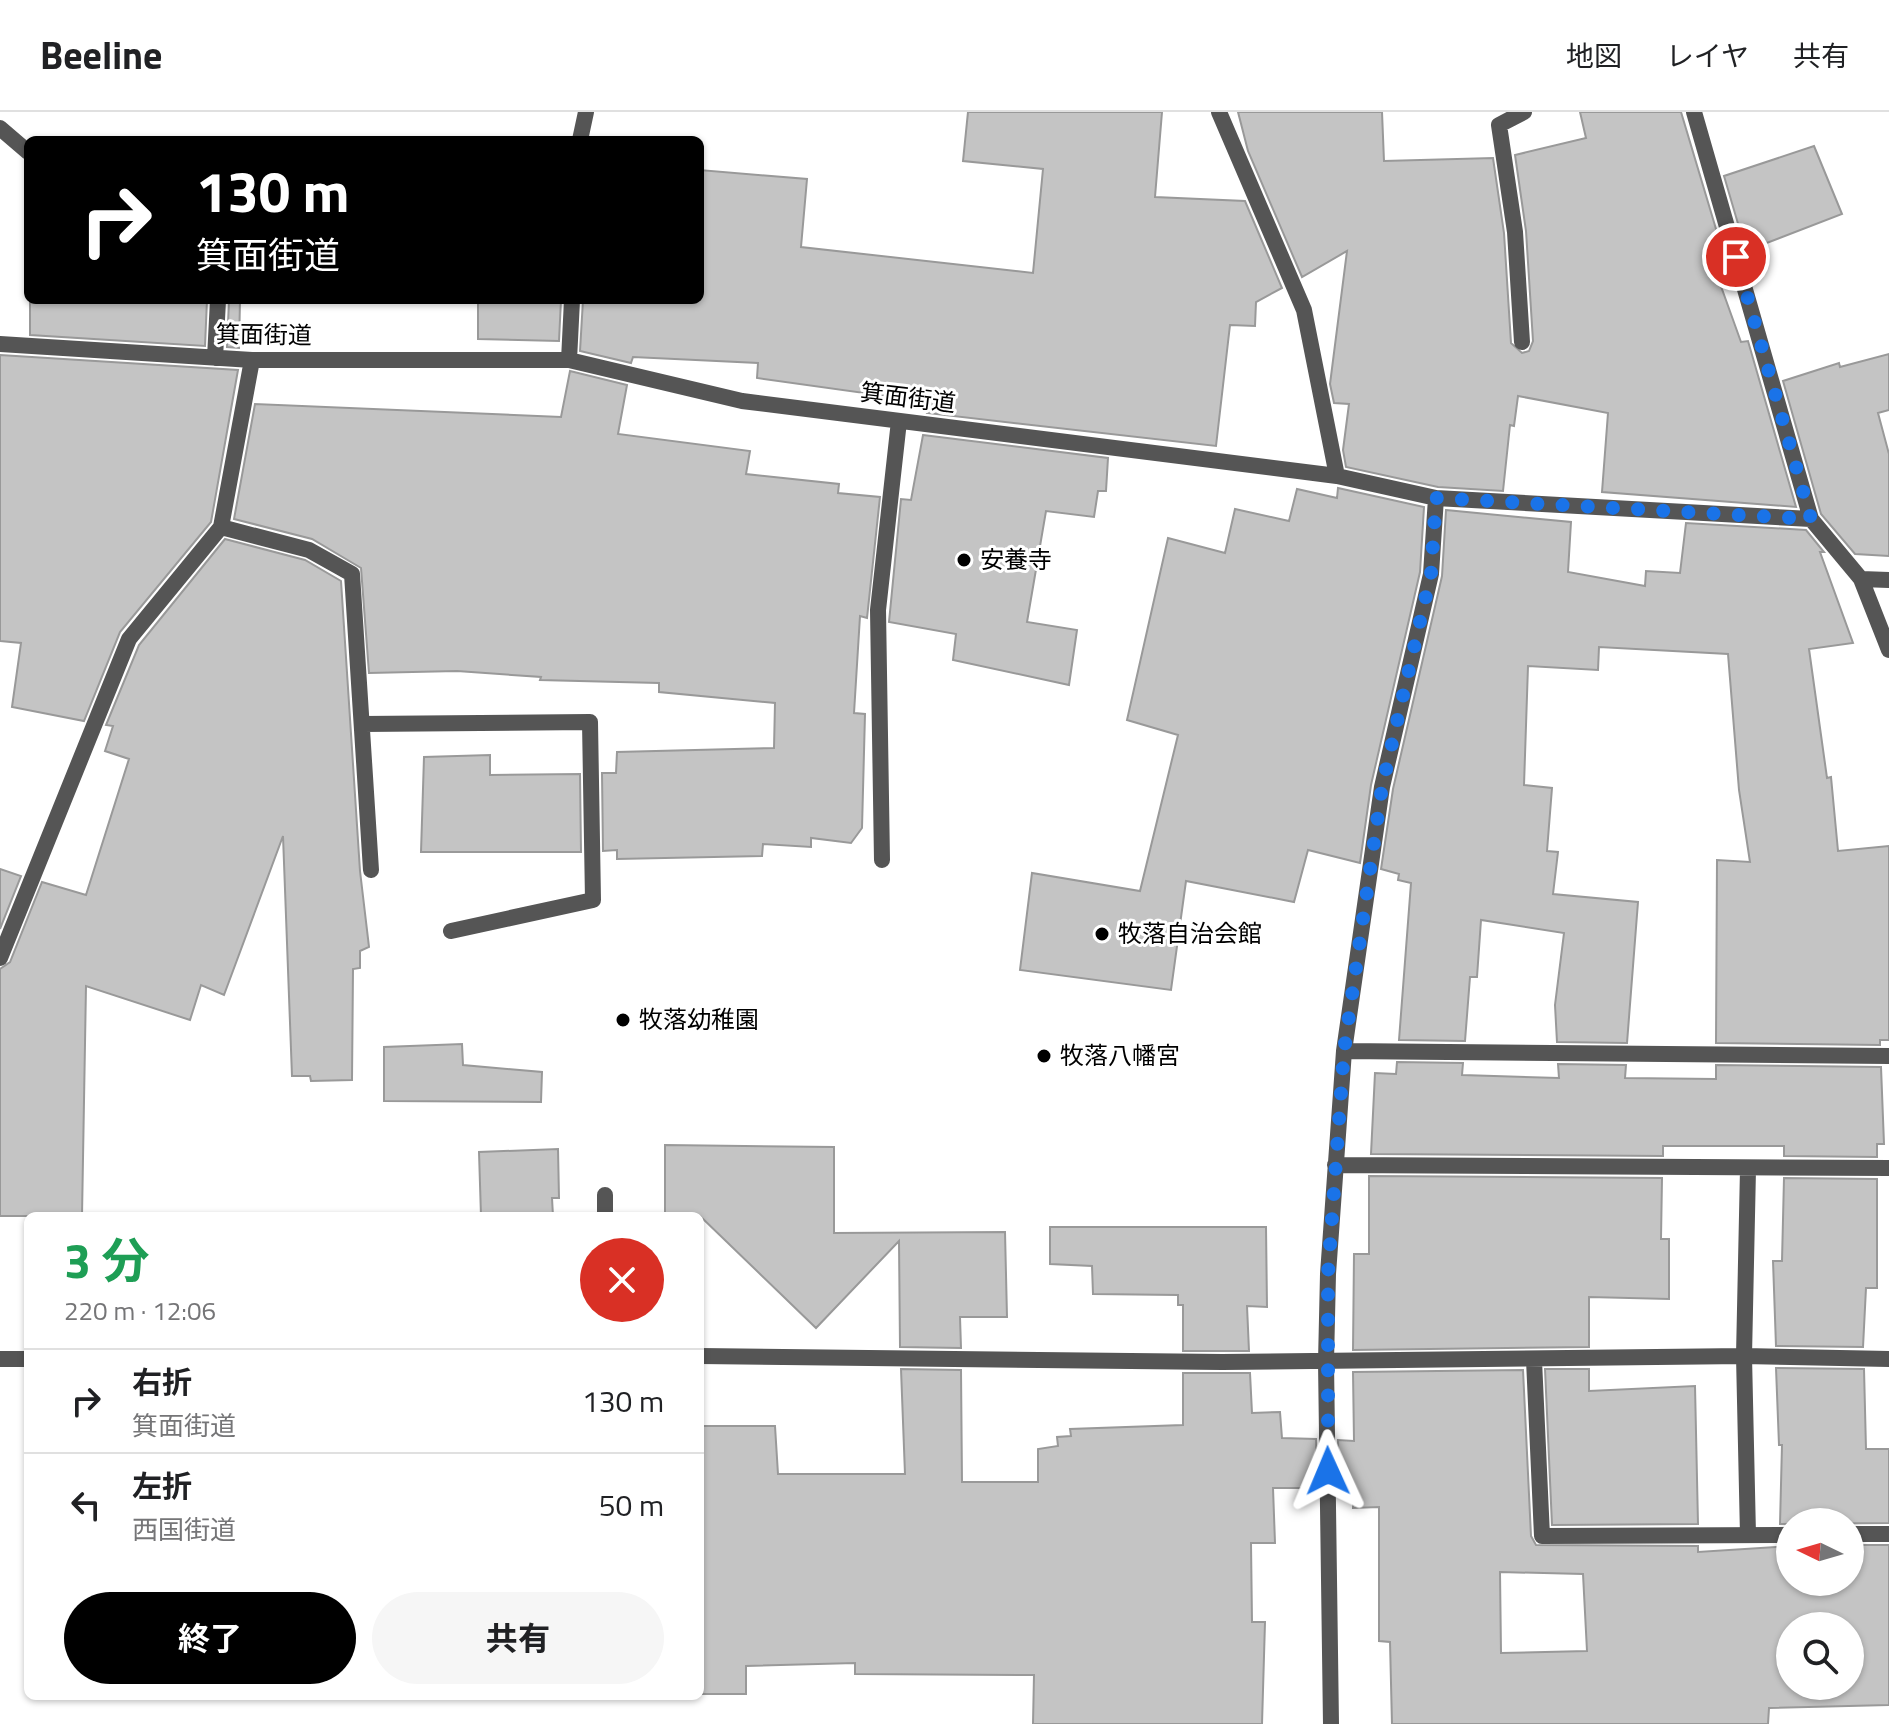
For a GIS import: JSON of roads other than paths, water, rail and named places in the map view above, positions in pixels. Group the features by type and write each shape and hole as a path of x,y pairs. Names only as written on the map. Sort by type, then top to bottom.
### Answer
{"street":[{"path":"581,136 586,112"},
{"path":"1219,112 1304,310 1337,476"},
{"path":"1522,342 1515,232 1499,125 1524,112"},
{"path":"1694,112 1811,519 1861,579 1889,650"},
{"path":"0,128 24,149"},
{"path":"215,358 218,304"},
{"path":"569,360 572,304"},
{"name":"箕面街道","path":"0,344 252,360 569,360 742,401 1337,476 1436,498 1811,519"},
{"path":"0,958 129,639 221,527 252,360"},
{"path":"882,860 878,610 899,421"},
{"path":"1331,1724 1326,1362 1344,1051 1382,787 1431,574 1436,498"},
{"path":"221,527 309,550 352,574 371,870"},
{"path":"1861,579 1889,580"},
{"path":"363,724 590,722 593,900 451,931"},
{"path":"1344,1051 1889,1056"},
{"path":"1335,1165 1889,1168"},
{"path":"1748,1169 1744,1356 1748,1535"},
{"path":"605,1195 605,1212"},
{"path":"704,1356 1326,1362 1744,1356 1889,1359"},
{"path":"0,1359 24,1359"},
{"path":"1534,1360 1542,1536 1776,1535"},
{"path":"1864,1534 1889,1534"}],"place":[{"name":"安養寺","path":"964,560"},
{"name":"牧落自治会館","path":"1102,934"},
{"name":"牧落幼稚園","path":"623,1020"},
{"name":"牧落八幡宮","path":"1044,1056"}]}
